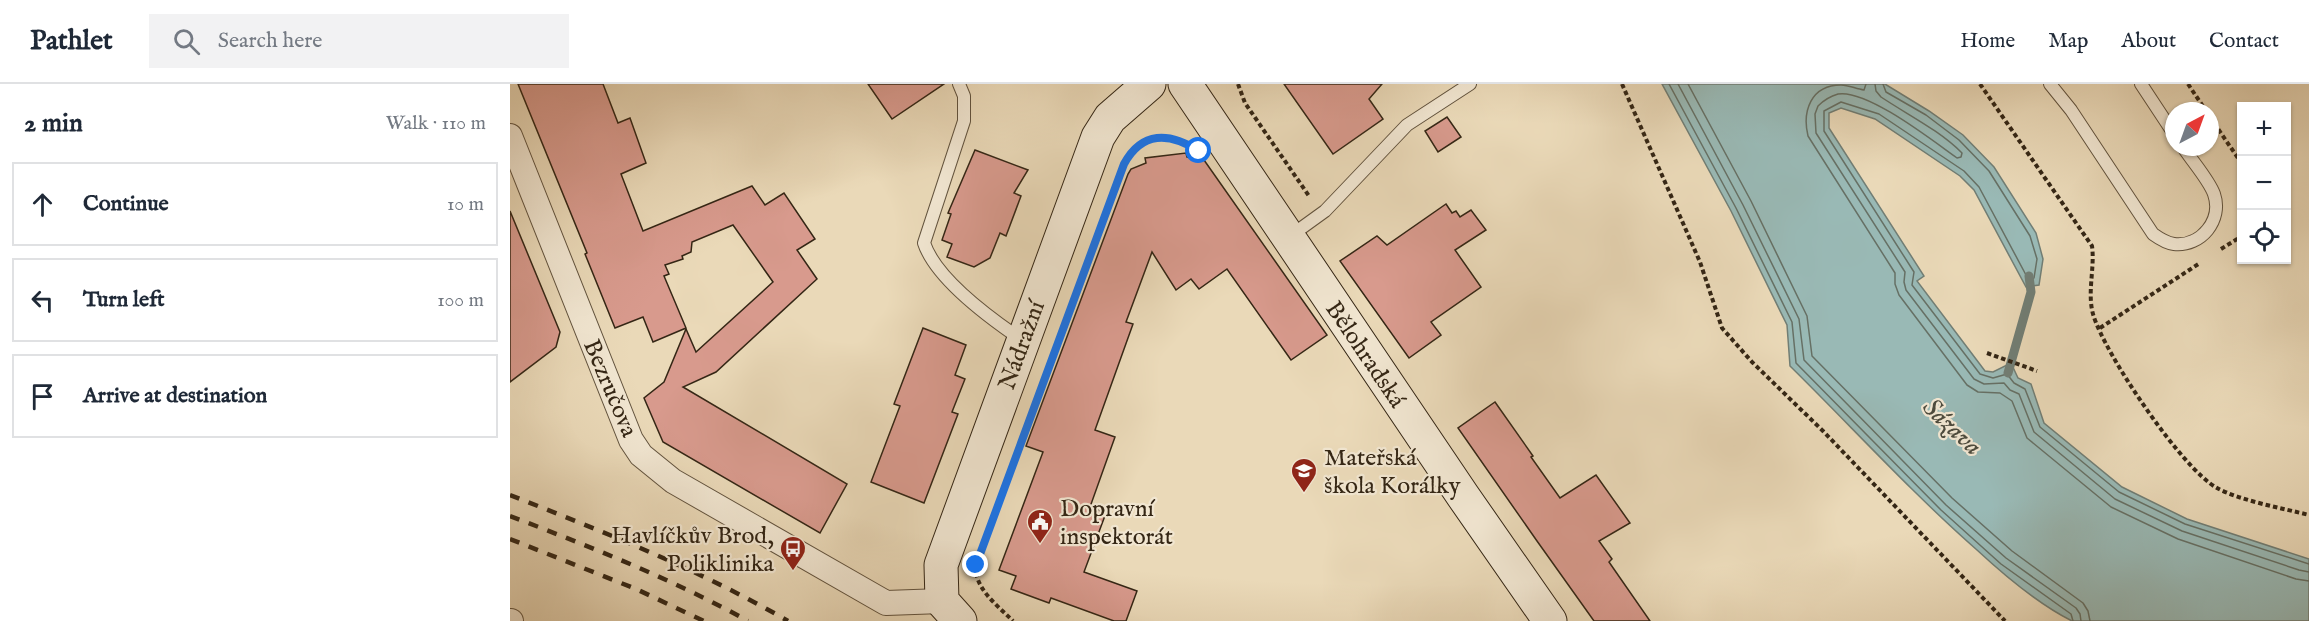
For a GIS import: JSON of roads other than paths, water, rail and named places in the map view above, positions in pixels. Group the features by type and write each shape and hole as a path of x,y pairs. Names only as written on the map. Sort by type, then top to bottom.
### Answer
{"street":[{"name":"Nádražní","path":"951,611 941,565 1098,137 1110,118 1149,84"},
{"name":"Bělohradská","path":"1185,84 1550,621"},
{"name":"Bezručova","path":"510,136 631,440 641,455 673,482 886,603 951,611"}],"lane":[{"path":"959,84 964,96 964,121 924,243 928,257 947,278 994,321 1022,340"},
{"path":"1288,238 1325,211 1407,125 1470,84"},
{"path":"2050,84 2071,110 2153,234 2163,241 2175,244 2187,243 2199,238 2208,230 2214,219 2216,206 2214,194 2189,156"},
{"path":"2141,84 2165,120"}],"water":[{"name":"Sázava","path":"1662,84 1885,84 1963,135 1994,167 2036,233 2043,259 2039,285 2026,287 1974,190 1960,176 1875,119 1841,108 1829,113 1829,128 1924,276 1917,281 1985,371 1993,372 2011,363 2018,378 2031,384 2044,423 2122,487 2187,519 2309,559 2309,621 2072,621 2034,598 2010,579 1929,505 1790,366 1787,325 1731,211"}],"waterway":[{"path":"2008,373 2031,292 2029,276"}],"railway":[{"path":"510,495 686,568 788,621"},
{"path":"510,516 661,577 748,621"},
{"path":"510,539 636,589 704,621"}],"place":[{"name":"Mateřská škola Korálky","path":"1304,494"},
{"name":"Dopravní inspektorát","path":"1040,545"},
{"name":"Havlíčkův Brod, Poliklinika","path":"793,572"}]}
